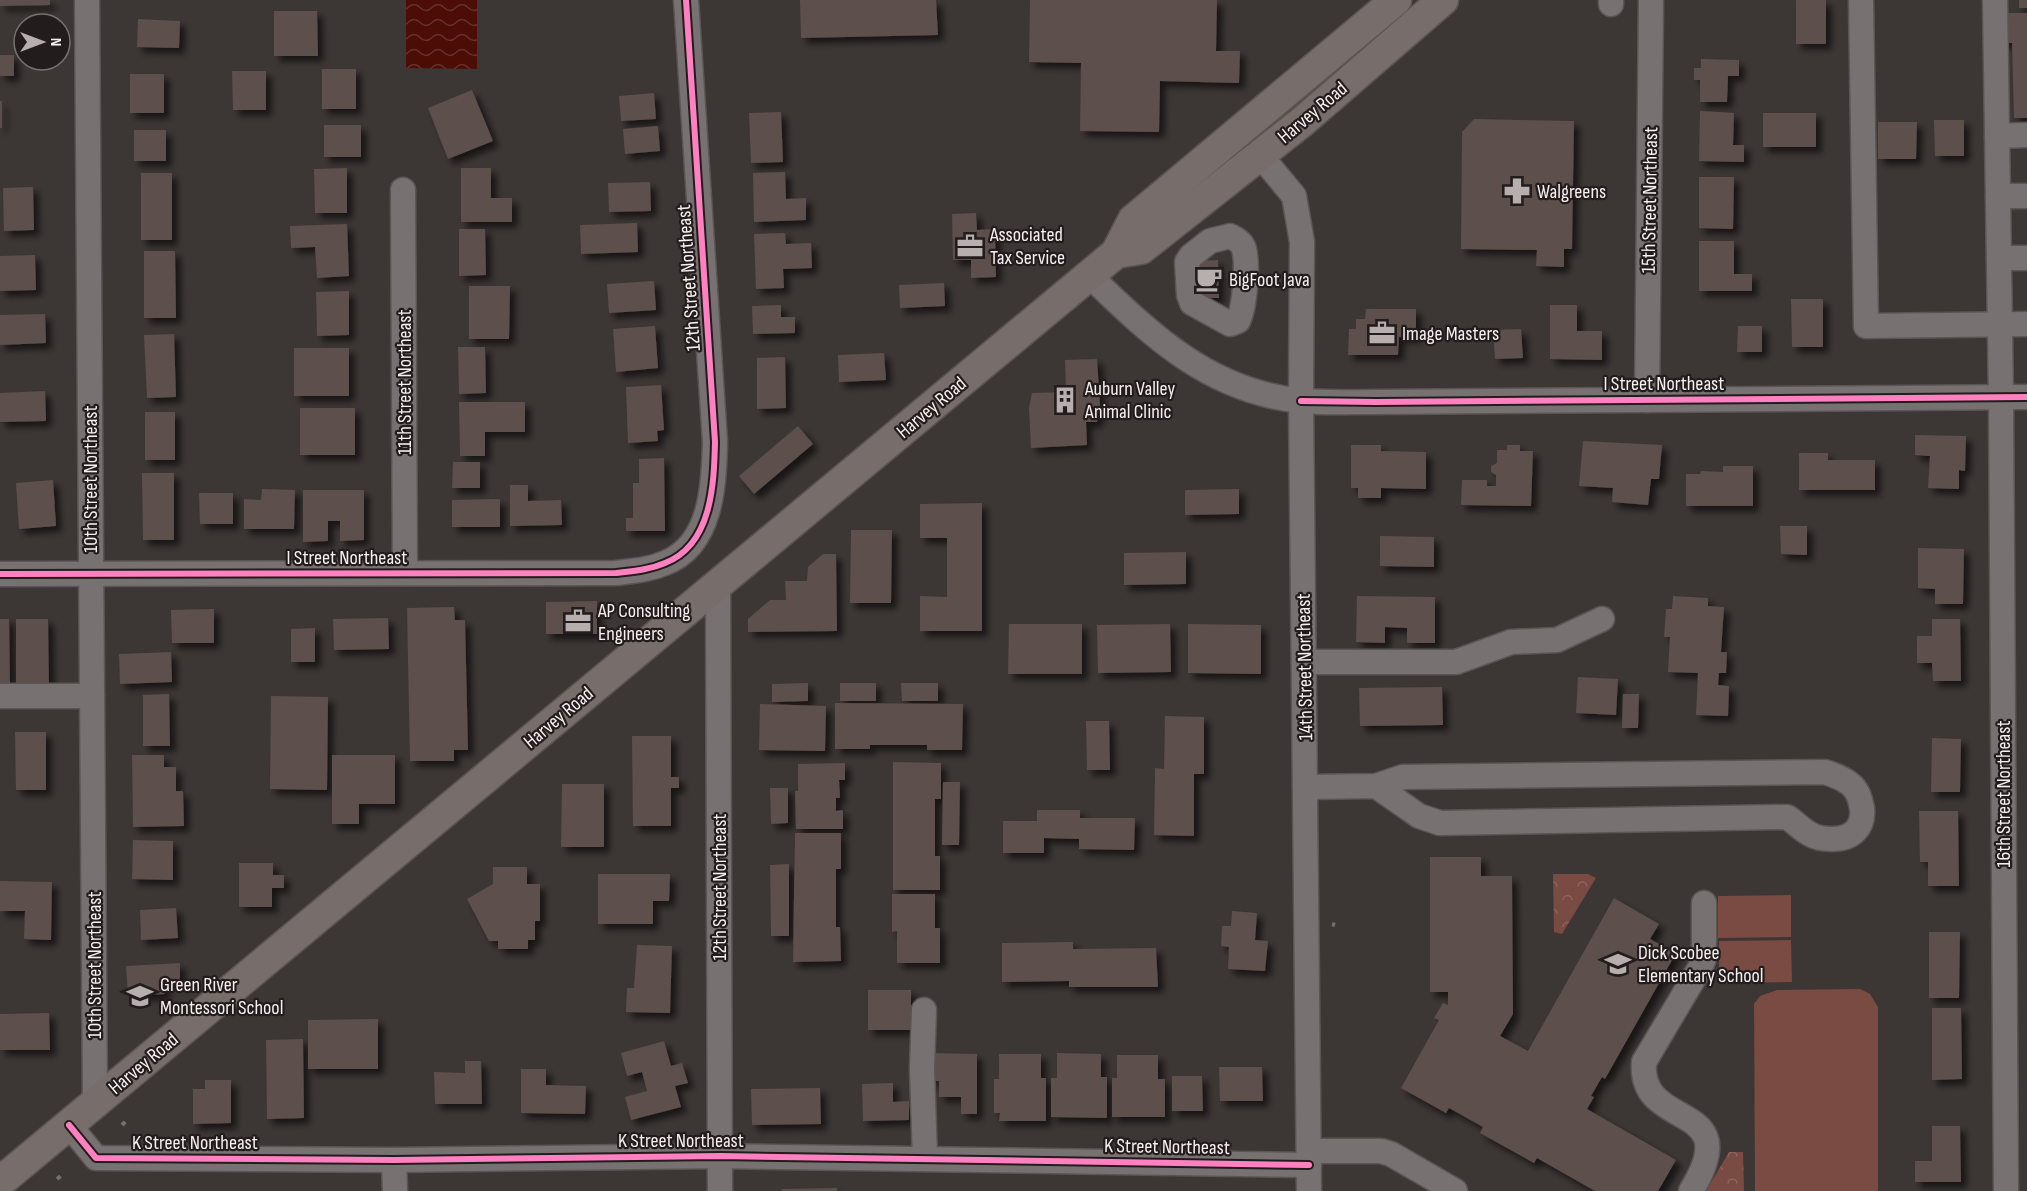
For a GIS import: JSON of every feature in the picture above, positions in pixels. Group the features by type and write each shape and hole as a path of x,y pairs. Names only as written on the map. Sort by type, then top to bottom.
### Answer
{"main road":[{"name":"Harvey Road","path":"0,1182 1116,253 1133,220 1396,0"},
{"name":"Harvey Road","path":"1116,253 1141,249 1302,122 1443,0"},
{"path":"1302,122 1311,95 1362,51 1362,43 1353,36"}],"street":[{"name":"10th Street Northeast","path":"87,0 95,1103"},
{"name":"12th Street Northeast","path":"686,0 715,442 714,478 710,504 703,527 688,547"},
{"name":"15th Street Northeast","path":"1647,400 1651,0"},
{"path":"1861,0 1866,326 2027,324"},
{"name":"16th Street Northeast","path":"1995,0 2001,398 2006,1191"},
{"path":"1997,135 2027,135"},
{"name":"14th Street Northeast","path":"1260,155 1294,196 1302,242 1301,400 1309,1191"},
{"name":"11th Street Northeast","path":"403,190 405,573"},
{"path":"1998,196 2027,196"},
{"path":"1999,258 2027,258"},
{"name":"I Street Northeast","path":"1089,275 1150,333 1183,357 1241,386 1267,394 1301,400 1376,402 2027,397"},
{"name":"I Street Northeast","path":"0,574 615,573 646,570 668,562 688,547"},
{"name":"12th Street Northeast","path":"718,584 720,1191"},
{"path":"1304,662 1456,662 1511,642 1557,640 1602,619"},
{"path":"0,696 92,696"},
{"path":"1305,787 1376,786 1403,777 1825,772 1852,785 1860,798 1863,819 1859,829 1851,835 1838,839 1823,839 1810,834 1787,817 1440,823 1419,816 1376,786"},
{"path":"1691,1191 1706,1161 1709,1148 1706,1136 1699,1126 1660,1103 1647,1086 1643,1075 1644,1062 1704,958 1704,903"},
{"path":"924,1010 922,1069 925,1159"},
{"name":"K Street Northeast","path":"69,1125 96,1158 394,1160 721,1156 925,1159 1309,1158 1381,1150 1455,1191"},
{"path":"394,1160 395,1191"}],"path":[{"path":"122,1125 128,1119"},
{"path":"57,1179 63,1174"}],"green space":[{"path":"1553,874 1588,874 1596,878 1562,934 1554,932"},
{"path":"1791,895 1791,937 1718,938 1718,896"},
{"path":"1791,940 1792,982 1719,983 1719,941"},
{"path":"1860,989 1870,994 1878,1007 1878,1191 1755,1191 1754,1004 1760,996 1777,990"},
{"path":"1729,1152 1743,1152 1744,1191 1706,1191"}],"water":[{"path":"406,0 477,0 477,69 406,68"}],"building":[{"path":"0,0 50,0 50,5 0,6"},
{"path":"800,0 936,0 938,35 801,38"},
{"path":"1030,0 1217,0 1216,51 1240,51 1239,83 1160,81 1159,132 1080,131 1081,63 1029,62"},
{"path":"1796,0 1826,0 1826,44 1796,44"},
{"path":"2019,0 2027,0 2027,8 2019,8"},
{"path":"274,11 317,11 318,56 274,56"},
{"path":"1997,13 2027,13 2027,118 2014,118 2012,43 1998,43"},
{"path":"138,19 180,21 179,48 137,47"},
{"path":"0,55 12,55 14,76 0,76"},
{"path":"1701,59 1739,60 1739,76 1728,76 1727,102 1700,102 1700,80 1694,80 1694,68 1701,68"},
{"path":"322,69 356,69 356,109 322,109"},
{"path":"232,71 266,71 266,110 233,110"},
{"path":"130,74 164,74 164,113 130,113"},
{"path":"472,90 493,141 448,159 428,108"},
{"path":"654,93 656,119 621,121 619,96"},
{"path":"0,101 2,101 2,128 0,128"},
{"path":"1700,111 1734,113 1733,145 1744,145 1744,162 1699,161"},
{"path":"781,112 783,162 751,163 749,113"},
{"path":"1763,113 1816,113 1816,147 1763,147"},
{"name":"Walgreens","path":"1474,119 1574,121 1572,249 1564,249 1564,267 1536,266 1537,250 1461,249 1462,132"},
{"path":"1934,120 1964,120 1964,156 1935,156"},
{"path":"1878,122 1917,122 1916,159 1878,159"},
{"path":"324,125 361,125 361,157 324,157"},
{"path":"658,126 660,151 625,154 623,129"},
{"path":"134,130 166,130 166,161 134,161"},
{"path":"347,168 347,213 315,213 314,169"},
{"path":"461,168 491,168 491,198 512,198 512,222 461,222"},
{"path":"785,172 786,199 806,198 806,220 754,222 753,173"},
{"path":"141,173 172,173 172,240 141,240"},
{"path":"1699,177 1734,177 1733,229 1699,228"},
{"path":"650,182 651,211 609,212 608,183"},
{"path":"33,187 34,230 4,231 3,188"},
{"path":"976,213 977,230 995,229 996,277 971,278 971,260 953,260 952,214"},
{"path":"637,223 638,252 581,254 580,225"},
{"path":"347,224 349,276 317,278 315,247 291,248 290,226"},
{"path":"459,229 485,229 486,275 459,276"},
{"path":"785,233 786,244 811,243 812,268 783,269 784,288 756,289 754,234"},
{"path":"1699,241 1734,241 1734,274 1752,274 1752,291 1699,291"},
{"path":"144,251 175,251 176,318 144,318"},
{"path":"35,255 36,290 0,291 0,256"},
{"name":"BigFoot Java","path":"1218,260 1219,298 1199,298 1198,261"},
{"path":"654,281 656,310 609,313 607,284"},
{"path":"944,283 945,306 900,308 899,285"},
{"path":"469,286 510,286 509,339 469,339"},
{"path":"349,291 349,335 317,336 316,292"},
{"path":"1791,299 1823,299 1823,347 1792,347"},
{"path":"781,305 781,317 795,317 795,333 753,334 752,306"},
{"path":"1550,305 1577,305 1577,331 1602,331 1602,360 1550,359"},
{"name":"Image Masters","path":"1366,309 1416,309 1416,337 1399,337 1398,355 1348,355 1349,329 1356,329 1356,319 1365,319"},
{"path":"45,314 46,343 0,345 0,315"},
{"path":"655,326 658,368 616,372 613,329"},
{"path":"1738,326 1762,326 1762,352 1737,352"},
{"path":"1521,329 1523,358 1495,359 1493,330"},
{"path":"174,334 176,397 147,398 144,335"},
{"path":"458,347 485,347 486,393 459,394"},
{"path":"294,348 349,348 349,396 294,396"},
{"path":"884,353 886,380 839,382 838,355"},
{"path":"785,357 786,408 757,409 757,358"},
{"name":"Auburn Valley Animal Clinic","path":"1097,359 1100,406 1097,422 1086,422 1087,445 1031,448 1029,408 1032,393 1066,392 1065,360"},
{"path":"661,385 664,430 657,431 658,441 628,443 626,387"},
{"path":"45,391 46,421 0,422 0,393"},
{"path":"459,402 525,402 525,432 485,432 485,456 460,456"},
{"path":"300,408 355,408 355,455 300,455"},
{"path":"145,412 175,412 175,460 145,460"},
{"path":"798,426 813,444 754,494 739,476"},
{"path":"1915,435 1966,436 1965,471 1959,470 1959,489 1928,488 1930,456 1915,455"},
{"path":"1583,441 1662,445 1659,479 1651,479 1648,505 1612,502 1613,488 1579,486"},
{"path":"1351,445 1381,445 1381,451 1426,452 1426,489 1381,488 1381,498 1358,498 1358,488 1351,488"},
{"path":"1507,445 1520,445 1520,451 1533,451 1531,506 1461,505 1462,480 1487,480 1487,486 1496,486 1496,475 1491,472 1491,466 1497,463 1497,450 1507,450"},
{"path":"1799,453 1828,453 1828,460 1875,460 1875,490 1799,490"},
{"path":"664,458 665,531 626,531 626,518 633,518 633,483 639,483 639,459"},
{"path":"453,462 480,462 480,488 452,488"},
{"path":"1723,466 1753,466 1753,506 1686,506 1686,474 1700,474 1701,471 1723,472"},
{"path":"142,473 174,473 174,540 143,540"},
{"path":"53,480 56,526 19,529 16,483"},
{"path":"510,485 528,485 528,501 561,500 562,525 510,526"},
{"path":"262,489 295,490 294,529 244,529 244,499 261,500"},
{"path":"1239,489 1239,514 1185,515 1185,490"},
{"path":"303,490 364,490 364,540 340,541 340,521 328,521 328,541 303,542"},
{"path":"199,493 233,493 233,524 200,524"},
{"path":"500,499 500,527 452,527 452,500"},
{"path":"982,503 982,631 920,631 920,596 947,597 947,538 920,538 920,504"},
{"path":"1780,526 1807,526 1807,555 1781,554"},
{"path":"851,530 892,530 891,603 850,603"},
{"path":"1380,536 1434,537 1434,567 1380,566"},
{"path":"1918,548 1964,549 1963,604 1935,604 1935,589 1918,588"},
{"path":"1186,552 1186,584 1124,585 1124,553"},
{"path":"823,554 836,554 837,631 748,632 748,619 770,600 786,600 785,581 807,581 808,567"},
{"path":"1357,596 1435,597 1435,643 1407,643 1407,628 1385,627 1385,643 1356,642"},
{"path":"1673,596 1708,598 1708,606 1724,607 1721,652 1727,652 1726,673 1719,673 1718,685 1729,686 1728,716 1696,715 1698,673 1668,672 1670,637 1664,637 1666,609 1672,609"},
{"path":"597,601 597,634 546,634 546,602"},
{"path":"454,607 455,620 465,620 468,750 454,750 454,761 410,761 407,608"},
{"path":"214,609 214,643 172,643 171,610"},
{"path":"388,618 389,649 334,650 333,619"},
{"path":"0,619 9,619 10,687 0,688"},
{"path":"16,619 48,619 49,690 16,691"},
{"path":"1932,619 1960,619 1961,681 1933,681 1932,663 1917,663 1917,636 1932,636"},
{"path":"1009,624 1082,624 1082,674 1008,674"},
{"path":"1170,624 1171,672 1098,673 1097,625"},
{"path":"1188,624 1261,625 1261,674 1188,673"},
{"path":"315,628 315,662 291,662 291,629"},
{"path":"171,652 172,682 120,684 119,654"},
{"path":"1578,677 1618,679 1616,715 1576,713"},
{"path":"808,683 808,701 772,702 772,684"},
{"path":"840,683 876,683 876,701 840,701"},
{"path":"901,683 938,683 938,701 902,701"},
{"path":"1442,687 1443,725 1360,726 1359,688"},
{"path":"169,694 170,746 143,746 143,695"},
{"path":"1623,694 1639,694 1638,728 1622,728"},
{"path":"271,696 328,697 327,790 270,789"},
{"path":"835,703 963,704 962,750 927,750 927,745 870,745 870,749 835,749"},
{"path":"760,704 826,706 825,751 759,750"},
{"path":"1165,716 1204,717 1204,774 1194,774 1194,836 1154,835 1155,768 1164,769"},
{"path":"1086,721 1109,721 1110,770 1087,770"},
{"path":"15,732 46,732 46,790 16,790"},
{"path":"632,736 671,736 671,777 679,777 679,788 671,788 671,826 633,826"},
{"path":"1932,738 1961,739 1960,792 1931,792"},
{"path":"132,755 164,755 164,767 176,767 176,791 183,791 184,826 133,827"},
{"path":"332,755 395,755 395,804 359,804 359,824 332,824"},
{"path":"893,762 941,763 941,799 935,799 935,856 940,856 940,890 893,890"},
{"path":"845,763 845,780 839,780 840,798 836,798 836,811 843,810 843,829 796,829 795,791 798,791 798,764"},
{"path":"943,782 960,782 959,845 942,845"},
{"path":"562,784 604,784 604,847 561,847"},
{"path":"770,788 788,788 788,823 771,824"},
{"path":"1037,810 1080,810 1080,818 1135,818 1134,850 1079,849 1079,839 1044,838 1044,853 1003,853 1003,821 1037,821"},
{"path":"1919,811 1958,811 1959,886 1928,886 1928,862 1920,862"},
{"path":"795,833 841,833 841,869 836,869 836,927 840,927 841,961 793,962"},
{"path":"133,840 173,841 173,880 132,879"},
{"path":"1430,857 1481,857 1481,876 1512,876 1513,1014 1500,1036 1528,1051 1614,898 1659,924 1650,939 1676,953 1605,1079 1602,1077 1591,1096 1594,1097 1587,1109 1676,1160 1658,1191 1595,1191 1537,1158 1534,1163 1480,1133 1483,1127 1449,1108 1446,1113 1401,1088 1439,1020 1434,1018 1443,1003 1448,1005 1448,992 1430,992"},
{"path":"239,863 273,863 273,875 284,875 284,888 272,888 272,907 239,907"},
{"path":"789,864 789,936 771,936 770,865"},
{"path":"493,867 527,867 527,884 540,884 540,921 535,921 535,940 528,940 528,949 498,949 498,941 489,941 467,899 493,884"},
{"path":"598,874 670,874 669,901 653,901 653,924 598,924"},
{"path":"0,881 52,882 51,940 24,939 25,911 0,911"},
{"path":"892,894 935,894 935,928 940,928 940,963 897,963 897,931 892,932"},
{"path":"176,908 178,938 141,940 140,910"},
{"path":"1232,911 1257,913 1255,940 1268,941 1265,971 1228,969 1229,947 1221,946 1222,926 1231,926"},
{"path":"1929,932 1960,932 1959,998 1929,998"},
{"path":"1073,942 1073,949 1156,948 1158,987 1069,987 1069,981 1002,982 1002,943"},
{"path":"637,945 672,946 670,1013 626,1012 627,988 634,988"},
{"path":"180,963 180,980 164,980 165,994 128,996 126,966"},
{"path":"868,990 911,990 911,1030 868,1030"},
{"path":"1932,1008 1961,1008 1962,1079 1932,1080"},
{"path":"49,1013 50,1050 0,1050 0,1014"},
{"path":"378,1019 378,1069 308,1069 308,1020"},
{"path":"303,1039 304,1118 267,1119 266,1040"},
{"path":"664,1041 671,1066 682,1063 688,1083 675,1086 681,1107 631,1120 625,1097 647,1091 642,1072 627,1076 621,1053"},
{"path":"931,1053 977,1054 977,1114 961,1114 961,1097 939,1097 939,1081 931,1081"},
{"path":"1057,1053 1101,1054 1101,1077 1107,1077 1107,1118 1051,1117 1051,1078 1057,1078"},
{"path":"999,1054 1041,1054 1041,1078 1046,1078 1046,1121 999,1121 1000,1113 994,1113 994,1079 999,1079"},
{"path":"1117,1055 1158,1055 1158,1079 1165,1079 1165,1117 1112,1117 1112,1078 1117,1078"},
{"path":"465,1061 481,1061 482,1104 435,1104 434,1072 465,1073"},
{"path":"1219,1067 1262,1067 1263,1101 1220,1101"},
{"path":"521,1069 546,1069 546,1085 586,1086 585,1114 521,1113"},
{"path":"1172,1076 1202,1076 1203,1111 1172,1111"},
{"path":"205,1080 231,1080 231,1123 193,1124 193,1089 205,1089"},
{"path":"893,1083 893,1102 909,1101 909,1120 863,1121 862,1084"},
{"path":"820,1088 821,1124 752,1125 751,1089"},
{"path":"1932,1126 1960,1126 1961,1182 1915,1182 1915,1161 1932,1161"},
{"path":"837,1188 837,1191 782,1191 782,1189"}],"cycle path":[{"path":"0,574 616,573 653,567 681,554 701,528 707,511 711,494 715,442 686,0"},
{"path":"1301,401 2027,397"},
{"path":"69,1125 96,1158 394,1160 721,1156 1309,1165"}],"place":[{"name":"Walgreens","path":"1517,191"},
{"name":"Associated Tax Service","path":"970,246"},
{"name":"BigFoot Java","path":"1209,279"},
{"name":"Image Masters","path":"1382,333"},
{"name":"Auburn Valley Animal Clinic","path":"1065,400"},
{"name":"AP Consulting Engineers","path":"578,621"},
{"name":"Dick Scobee Elementary School","path":"1618,964"},
{"name":"Green River Montessori School","path":"140,996"}]}
